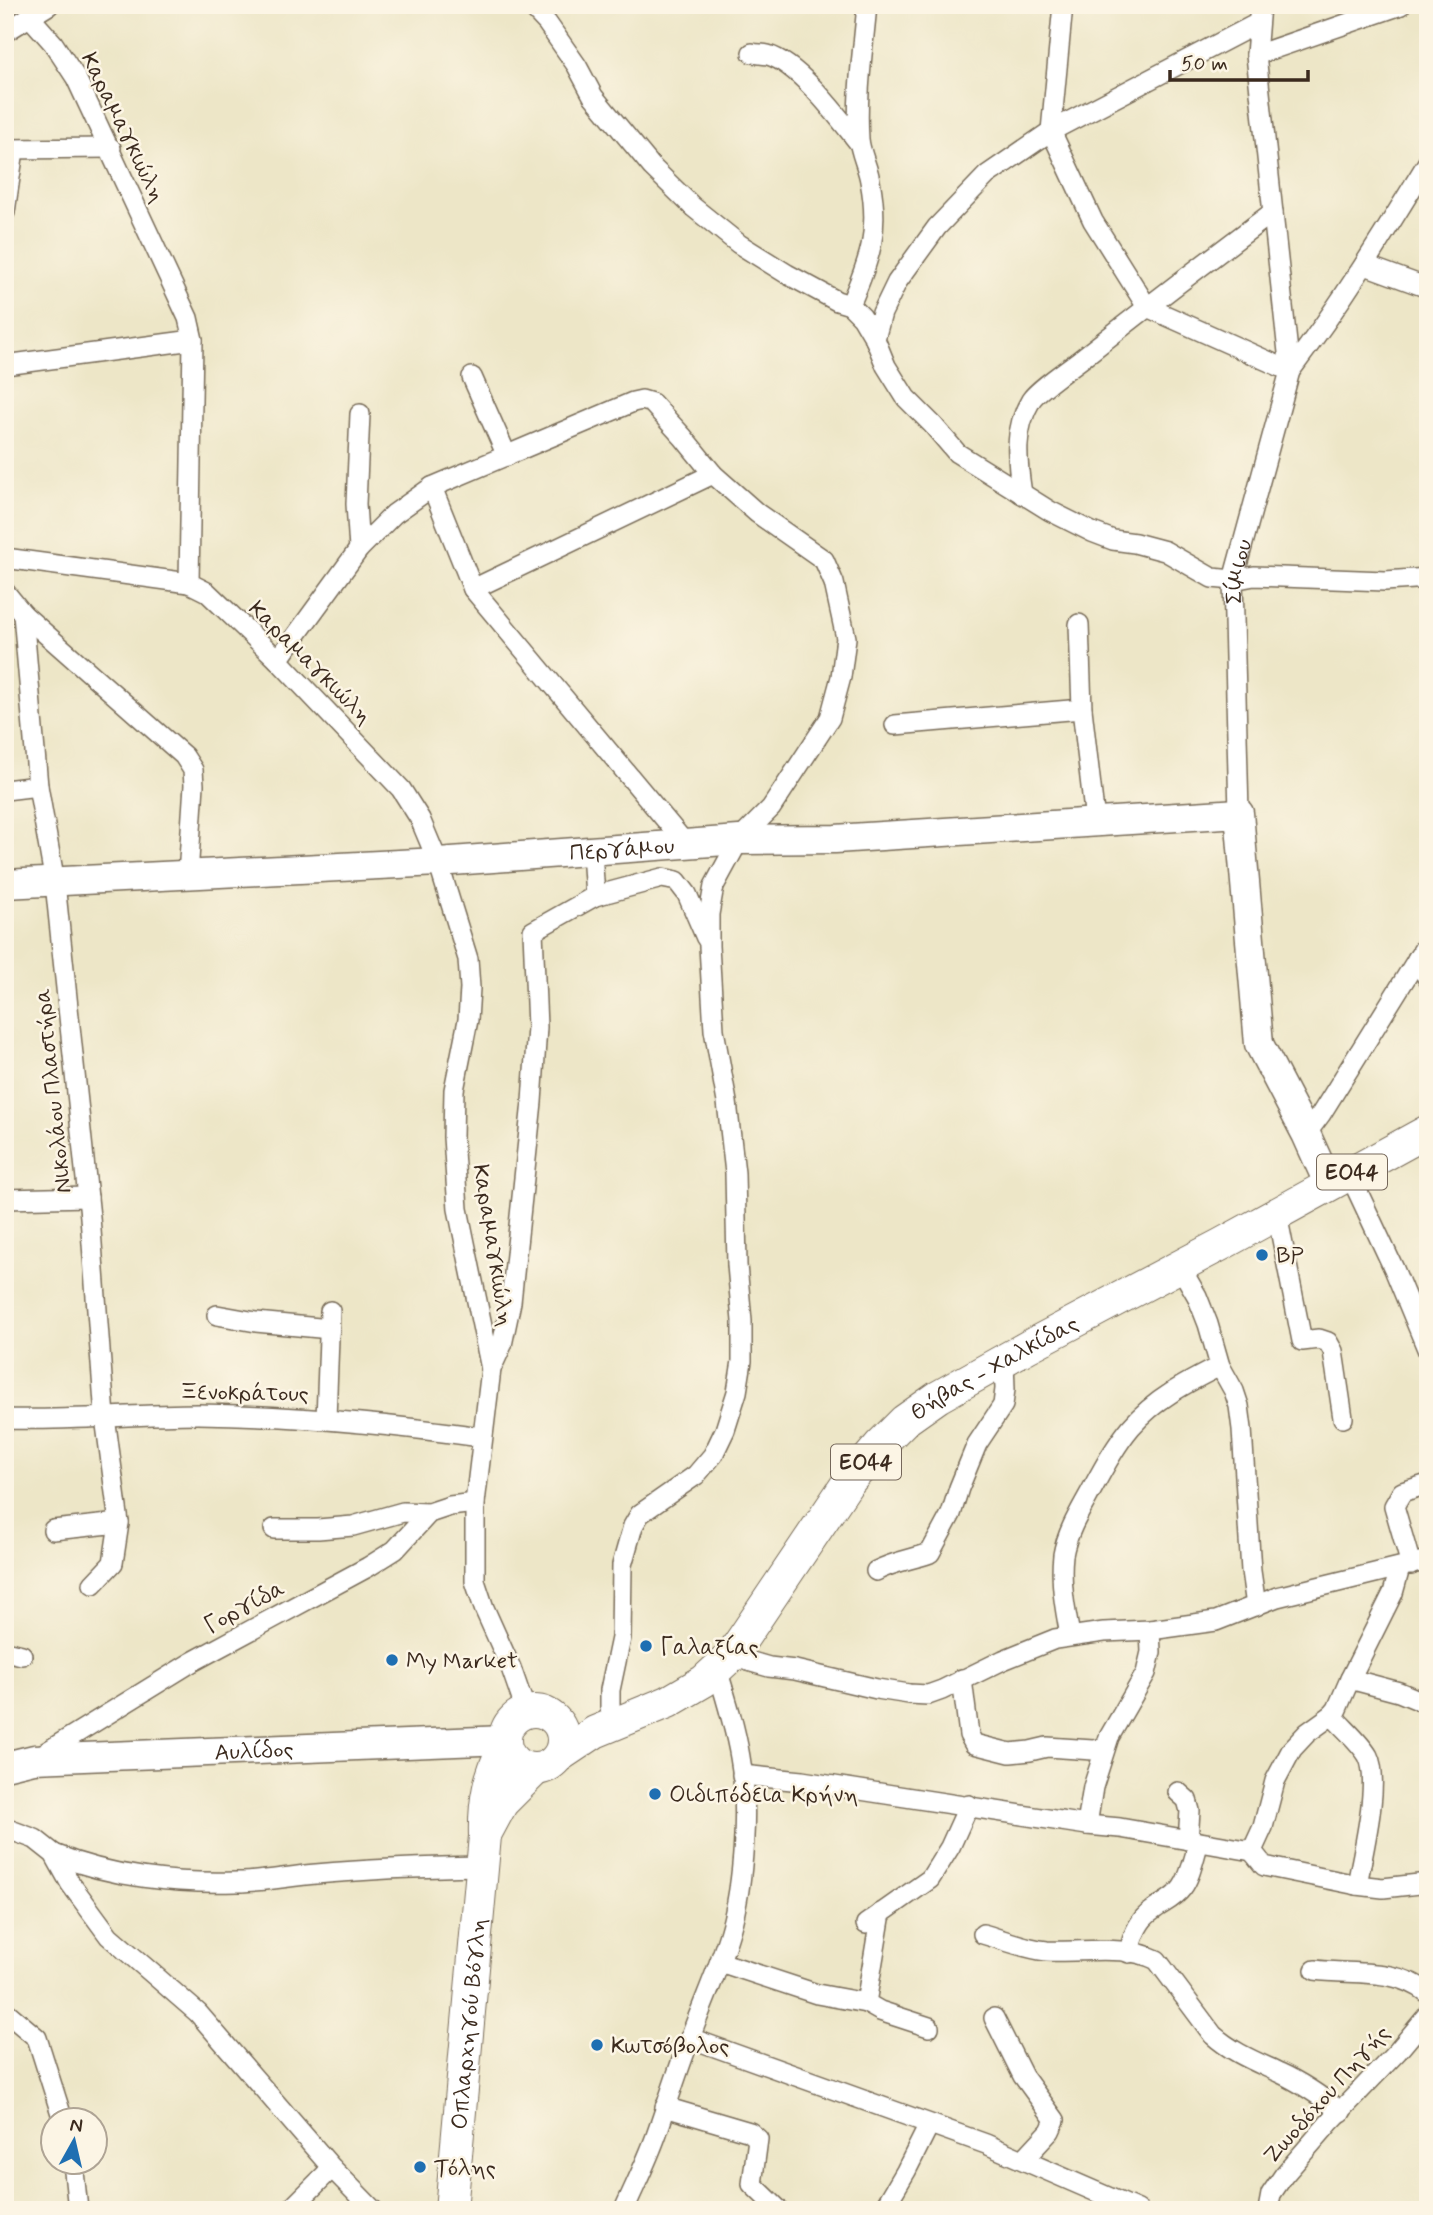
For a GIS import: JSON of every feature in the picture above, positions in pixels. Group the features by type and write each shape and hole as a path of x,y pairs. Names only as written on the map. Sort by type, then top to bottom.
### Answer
{"main road":[{"name":"Θήβας - Χαλκίδας","path":"547,1762 584,1738 668,1702 704,1681 724,1663 847,1485 904,1421 938,1397 1004,1360 1428,1131"},
{"name":"Θήβας - Χαλκίδας","path":"539,1714 614,1724"},
{"path":"539,1714 562,1730 564,1739 547,1762 519,1765 508,1753 505,1743 508,1725 513,1719 539,1714"},
{"name":"Οπλαρχηγού Βόγλη","path":"451,2210 483,1851 484,1810 497,1761 505,1743"},
{"name":"Οπλαρχηγού Βόγλη","path":"483,1851 502,1803 547,1762"}],"street":[{"path":"5,32 49,5"},
{"path":"530,5 547,23 577,66 593,96 652,167 692,207 739,244 837,301 850,305 862,317 886,366 906,398 957,453 1050,511 1113,540 1165,551 1212,578 1428,578"},
{"path":"850,305 870,257 874,232 875,204 869,172 859,143 858,107 867,5"},
{"path":"1063,5 1051,131 1093,221 1147,307 1290,371 1365,265 1428,162"},
{"path":"1256,55 1401,5"},
{"path":"875,339 881,313 897,282 937,227 987,175 1051,131 1259,14"},
{"name":"Σίμιου","path":"1259,14 1256,55 1290,371 1233,580 1239,813 1259,1044 1306,1134 1339,1179"},
{"name":"Καραμαγκιώλη","path":"29,16 53,43 76,78 111,148 188,318 193,341 189,583 207,592 278,660 401,789 420,818 438,862 468,959 470,999 454,1090 453,1137 458,1209 491,1369"},
{"path":"752,53 769,55 803,78 859,143"},
{"path":"5,212 9,149 111,148"},
{"path":"1022,494 1017,444 1022,420 1032,397 1273,212"},
{"path":"1365,265 1428,288"},
{"path":"5,365 193,341"},
{"path":"472,377 507,456"},
{"path":"278,660 359,549 394,514 432,487 642,400 652,403 684,437 713,474 757,513 824,560 834,583 846,638 841,677 830,718 771,808 739,840 714,886 709,914 709,946 714,1030 727,1102 735,1173 742,1361 737,1392 725,1430 713,1455 696,1475 639,1514 633,1526 622,1565 621,1637 610,1690 610,1708 614,1724"},
{"path":"359,549 356,505 360,414"},
{"path":"473,589 713,474"},
{"path":"432,487 473,589 685,843"},
{"path":"5,558 189,583"},
{"path":"5,592 23,614 184,756 192,770 194,785 188,875"},
{"name":"Νικολάου Πλαστήρα","path":"23,614 38,786 55,883 88,1197 105,1418 119,1523 113,1563 93,1584"},
{"path":"1079,624 1082,709 1095,821"},
{"path":"895,725 1082,709"},
{"path":"5,790 38,786"},
{"name":"Περγάμου","path":"5,884 438,862 685,843 835,839 1239,813"},
{"path":"592,852 594,896"},
{"path":"539,1714 511,1668 475,1581 475,1503 481,1437 491,1369 502,1345 512,1303 532,1102 537,1027 533,931 594,896 662,878 677,881 687,894 709,946"},
{"path":"1306,1134 1428,942"},
{"path":"1417,959 1428,979"},
{"path":"1339,1179 1394,1269 1428,1351"},
{"path":"5,1199 88,1197"},
{"path":"1277,1214 1302,1341 1319,1339 1328,1342 1333,1351 1343,1418"},
{"path":"1179,1265 1197,1296 1220,1366 1239,1406 1256,1606"},
{"path":"217,1315 256,1322 330,1320 326,1419"},
{"path":"876,1571 894,1562 915,1559 930,1553 951,1514 977,1444 1003,1405 1004,1360"},
{"path":"1070,1636 1062,1569 1064,1551 1075,1518 1132,1425 1162,1399 1191,1380 1220,1366"},
{"name":"Ξενοκράτους","path":"5,1419 196,1414 326,1419 481,1437"},
{"path":"1413,1564 1394,1506 1402,1492 1428,1484"},
{"path":"274,1529 353,1526 403,1512 429,1513 450,1506 475,1503"},
{"name":"Γοργίδα","path":"34,1759 192,1662 368,1567 395,1550 429,1513"},
{"path":"53,1530 119,1523"},
{"path":"624,2210 656,2138 690,2038 720,1962 736,1908 742,1862 744,1809 741,1760 724,1663 795,1670 909,1694 928,1695 1036,1646 1070,1636 1150,1630 1216,1621 1277,1597 1413,1564"},
{"path":"1252,1851 1264,1827 1275,1781 1292,1749 1337,1709 1393,1593 1413,1564"},
{"path":"1087,1825 1093,1787 1109,1737 1146,1673 1151,1652 1150,1630"},
{"path":"962,1679 969,1735 974,1744 1010,1753 1047,1747 1094,1750 1105,1748"},
{"path":"1350,1679 1399,1692 1428,1704"},
{"path":"1332,1715 1367,1755 1372,1769 1372,1788 1357,1885"},
{"name":"Αυλίδος","path":"5,1766 34,1759 505,1743"},
{"path":"742,1775 969,1805 1252,1851 1264,1866 1357,1885 1382,1888 1428,1883"},
{"path":"1129,1953 1132,1938 1143,1919 1184,1886 1193,1841 1187,1800 1178,1792"},
{"path":"866,2003 874,1919 930,1878 950,1847 969,1805"},
{"path":"5,1828 35,1839 54,1854 78,1864 163,1879 209,1882 237,1882 395,1868 483,1851"},
{"path":"54,1854 70,1883 109,1936 198,2013 332,2168 373,2210"},
{"path":"983,1934 1045,1951 1147,1955 1157,1960 1213,2035 1223,2044 1295,2081 1324,2098 1340,2112"},
{"path":"720,1962 817,1994 866,2003 880,2011 929,2027"},
{"path":"1315,1970 1399,1977 1428,1993"},
{"path":"5,2011 37,2038 59,2106"},
{"name":"Ζωοδόχου Πηγής","path":"1252,2210 1270,2202 1284,2175 1428,2015"},
{"path":"994,2018 1023,2076 1055,2120 1050,2131 1024,2159"},
{"path":"690,2038 1024,2159 1138,2210"},
{"path":"666,2107 750,2132 758,2139 752,2184 779,2210"},
{"path":"883,2210 929,2124"},
{"path":"290,2210 332,2168"},
{"path":"74,2176 78,2210"}],"place":[{"name":"BP","path":"1262,1255"},
{"name":"Γαλαξίας","path":"646,1646"},
{"name":"My Market","path":"392,1660"},
{"name":"Οιδιπόδεια Κρήνη","path":"655,1794"},
{"name":"Κωτσόβολος","path":"597,2045"},
{"name":"Τόλης","path":"420,2167"}]}
